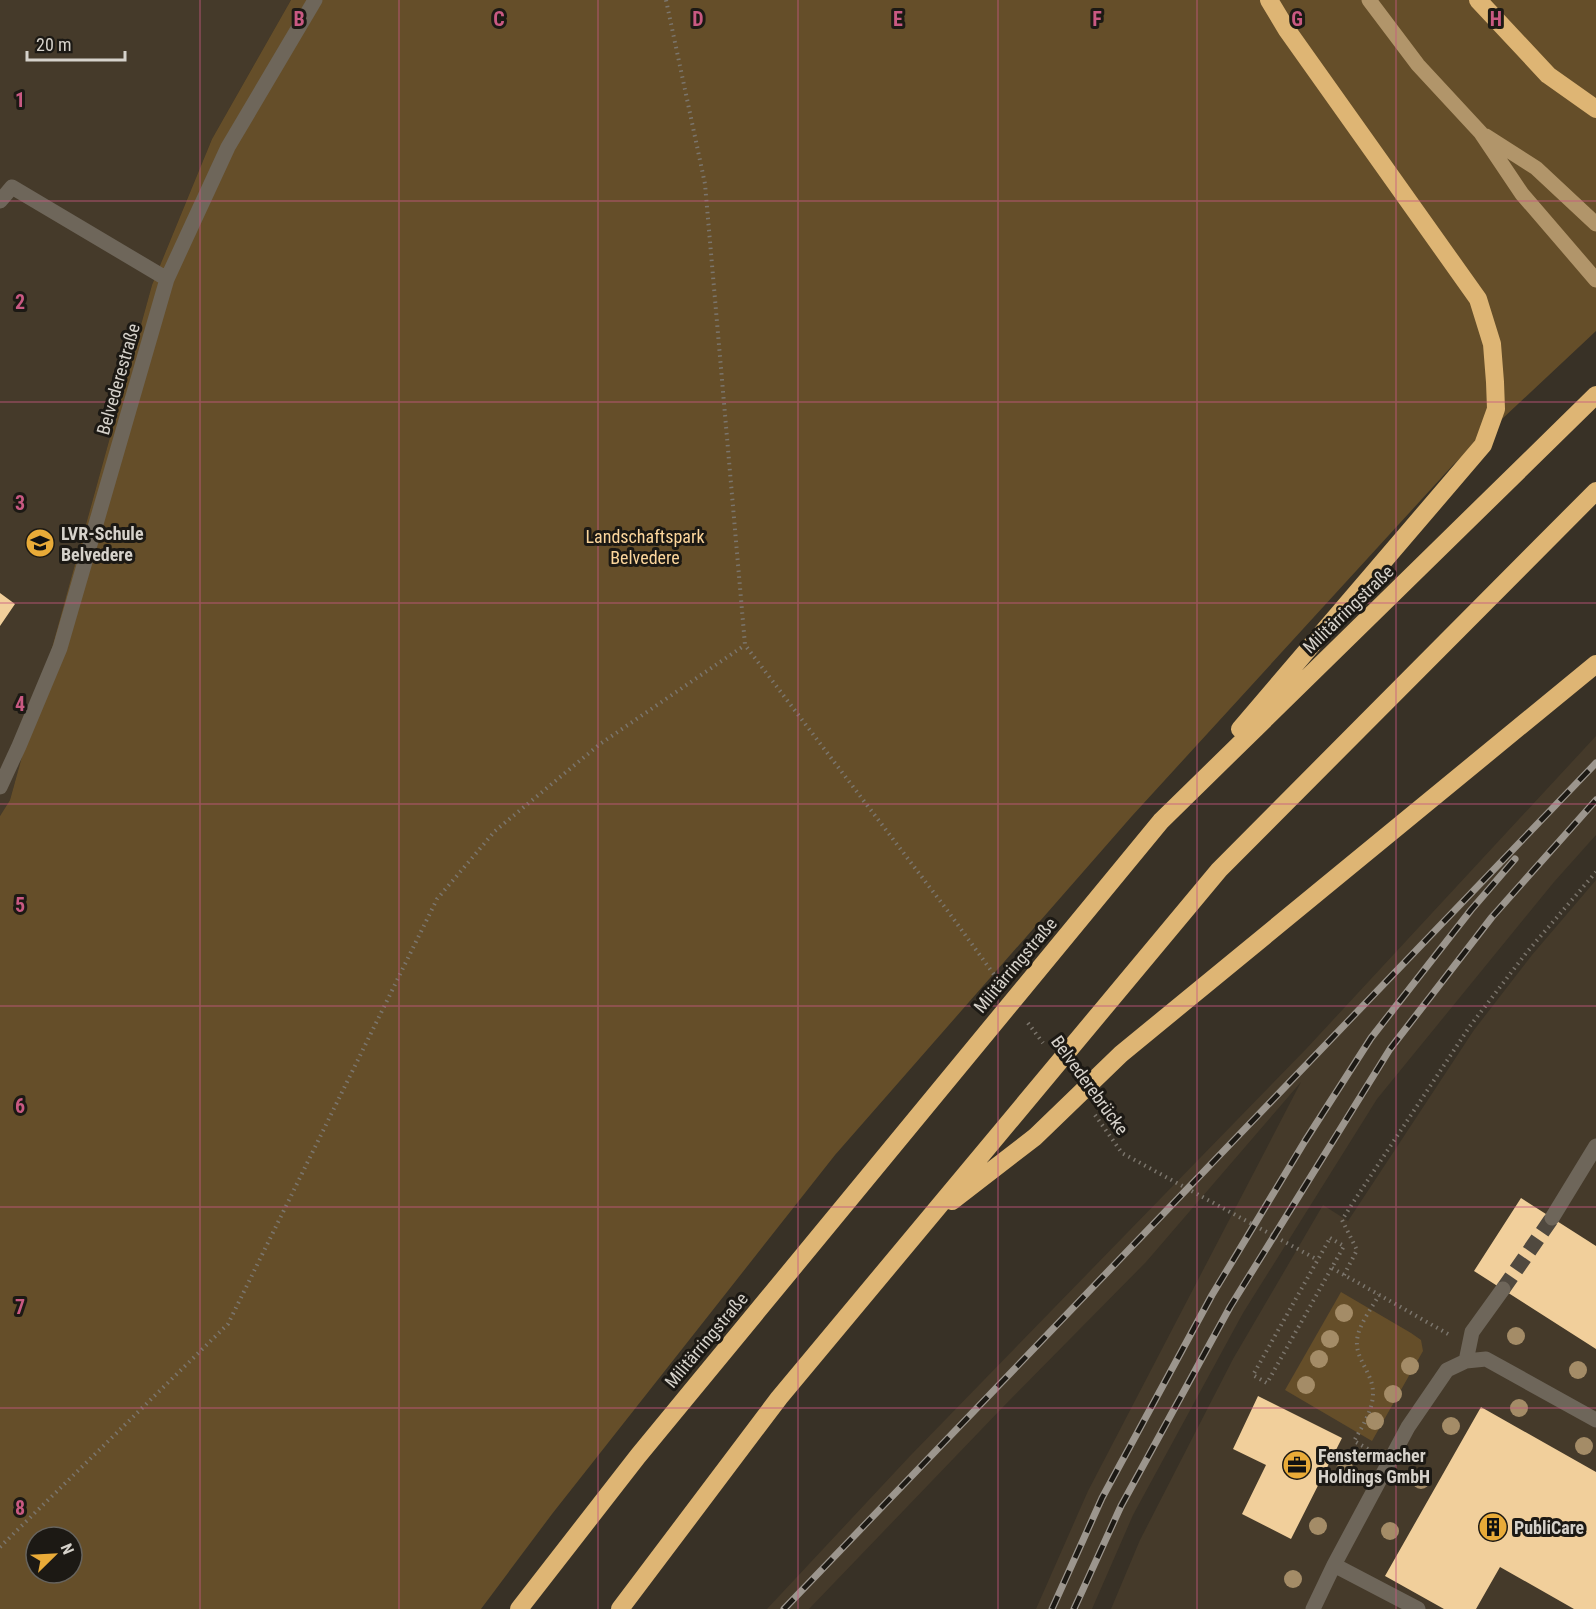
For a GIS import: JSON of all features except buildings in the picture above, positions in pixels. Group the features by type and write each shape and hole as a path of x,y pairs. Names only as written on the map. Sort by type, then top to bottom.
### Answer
{"highway":[{"path":"1161,821 1483,446 1496,409 1492,344 1478,299 1287,30 1269,0"},
{"path":"1478,0 1548,75 1596,109"},
{"name":"Militärringstraße","path":"519,1609 638,1456 1161,821 1596,395"},
{"path":"620,1609 779,1398 1219,870 1596,491"},
{"path":"924,1222 1035,1137 1121,1054 1596,664"}],"main road":[{"path":"1368,0 1418,65 1481,133 1522,194 1593,277"},
{"path":"1481,133 1536,168 1596,224"}],"street":[{"name":"Belvederestraße","path":"0,787 60,648 167,279 228,147 315,0"},
{"path":"0,201 6,182 167,279"},
{"path":"1552,1218 1596,1146"},
{"path":"1466,1361 1472,1332 1503,1289"},
{"path":"1313,1609 1408,1427 1448,1370 1466,1361 1486,1359 1596,1420"},
{"path":"1334,1565 1418,1609"}],"path":[{"path":"666,0 705,184 745,645 947,910 1003,988"},
{"path":"0,1547 228,1324 437,899 495,831 600,744 745,645"},
{"path":"1344,1275 1358,1250 1342,1220 1470,1026 1527,952 1596,872"},
{"name":"Belvederebrücke","path":"1024,1017 1045,1046"},
{"name":"Belvederebrücke","path":"1094,1114 1122,1153 1318,1260"},
{"path":"1330,1238 1344,1246 1332,1268 1267,1383 1253,1375 1330,1238"},
{"path":"1332,1268 1453,1337 1466,1361"},
{"path":"1360,1431 1368,1417 1373,1400 1370,1377 1358,1353 1357,1340 1379,1295"}],"shaded area":[{"path":"0,0 291,0 212,139 152,285 10,800 0,816"},
{"path":"1596,736 1596,835 1554,882 1377,1099 1243,1313 1133,1515 1092,1609 1036,1609 1088,1491 1301,1082 1146,1262 809,1609 767,1609 910,1456 1307,1048"},
{"path":"1596,880 1596,1609 1111,1609 1140,1540 1233,1359 1323,1205 1348,1221 1474,1030 1532,955"}],"green space":[{"name":"Landschaftspark Belvedere","path":"291,0 1596,0 1596,331 1453,465 1132,816 835,1155 552,1514 481,1609 0,1609 0,816 10,800 152,285 212,139"},
{"path":"1341,1292 1421,1340 1423,1351 1372,1441 1285,1390"}],"tunnel":[{"path":"1503,1289 1552,1218"}],"railway":[{"path":"784,1609 1596,763"},
{"path":"1074,1609 1121,1506 1230,1307 1390,1049 1492,917 1596,800"},
{"path":"1052,1609 1102,1498 1212,1295 1305,1141 1371,1038 1471,910 1515,859"}],"place":[{"name":"LVR-Schule Belvedere","path":"40,543"},
{"name":"Fenstermacher Holdings GmbH","path":"1297,1465"},
{"name":"PubliCare","path":"1493,1527"}]}
